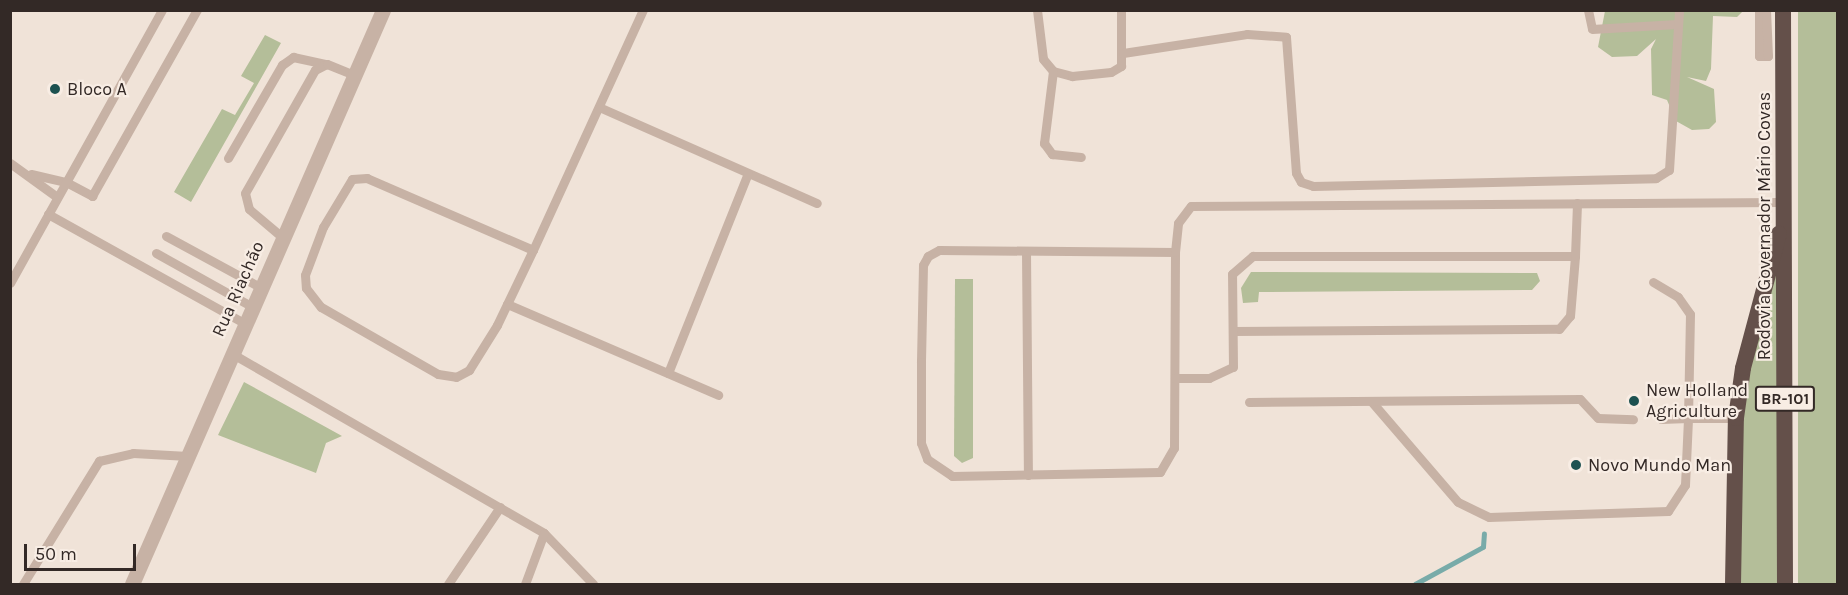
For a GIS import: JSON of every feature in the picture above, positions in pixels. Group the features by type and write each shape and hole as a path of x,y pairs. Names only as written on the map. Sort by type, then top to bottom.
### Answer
{"highway":[{"name":"Rodovia Governador Mário Covas","path":"1783,10 1785,585"},
{"path":"1732,585 1736,418 1743,368 1784,207"}],"street":[{"name":"Rua Riachão","path":"132,585 251,306 382,11"}],"lane":[{"path":"10,283 162,10"},
{"path":"31,174 66,182 92,196 197,10"},
{"path":"533,249 367,178 352,179 323,226 305,275 310,296 321,307 438,374 456,377 469,370 507,304 533,249 599,107 643,10"},
{"path":"1036,10 1043,59 1053,71 1072,75 1111,72 1121,66 1123,53 1121,10"},
{"path":"1588,10 1592,29 1677,24"},
{"path":"1123,53 1247,34 1286,37 1296,173 1301,182 1313,186 1656,178 1669,170 1679,10"},
{"path":"1759,10 1759,56 1768,56 1766,10"},
{"path":"228,158 282,65 293,57 327,64 354,75"},
{"path":"282,237 249,209 245,193 308,78 327,64"},
{"path":"1053,71 1044,143 1052,154 1081,157"},
{"path":"599,107 817,203"},
{"path":"10,163 31,174 57,197"},
{"path":"668,373 748,173"},
{"path":"1233,331 1559,329 1570,316 1577,203"},
{"path":"1175,252 939,250 923,265 921,443 938,471 952,476 1160,472 1174,448 1175,252 1178,223 1191,206 1577,203 1784,207"},
{"path":"48,214 244,323"},
{"path":"166,236 260,287"},
{"path":"1026,252 1028,475"},
{"path":"156,253 251,306"},
{"path":"1175,378 1229,372 1233,331 1232,274 1253,256 1575,256"},
{"path":"1371,401 1458,502 1489,517 1668,511 1685,485 1690,315 1678,297 1653,282"},
{"path":"507,304 718,395"},
{"path":"231,353 544,534 593,585"},
{"path":"1249,402 1580,399 1598,418 1633,419"},
{"path":"1661,419 1736,418"},
{"path":"23,585 99,461 133,453 188,456"},
{"path":"448,585 500,507"},
{"path":"525,585 544,534"}],"green space":[{"path":"1605,11 1743,11 1737,17 1713,16 1711,69 1706,81 1687,77 1714,89 1716,122 1709,129 1692,130 1676,121 1667,100 1652,95 1651,49 1656,39 1637,56 1612,57 1598,47"},
{"path":"1798,11 1837,11 1837,584 1798,584"},
{"path":"265,35 281,43 191,202 174,192 222,109 235,115 254,83 241,76"},
{"path":"1785,213 1778,584 1734,584 1736,418"},
{"path":"1251,272 1537,273 1540,281 1532,290 1259,292 1258,302 1243,303 1241,288"},
{"path":"955,279 973,279 973,458 962,463 954,456"},
{"path":"244,382 342,436 326,443 316,473 218,435"}],"waterway":[{"path":"1415,584 1483,547 1484,534"}],"place":[{"name":"Bloco A","path":"55,89"},
{"name":"New Holland Agriculture","path":"1634,401"},
{"name":"Novo Mundo Man","path":"1576,465"}]}
